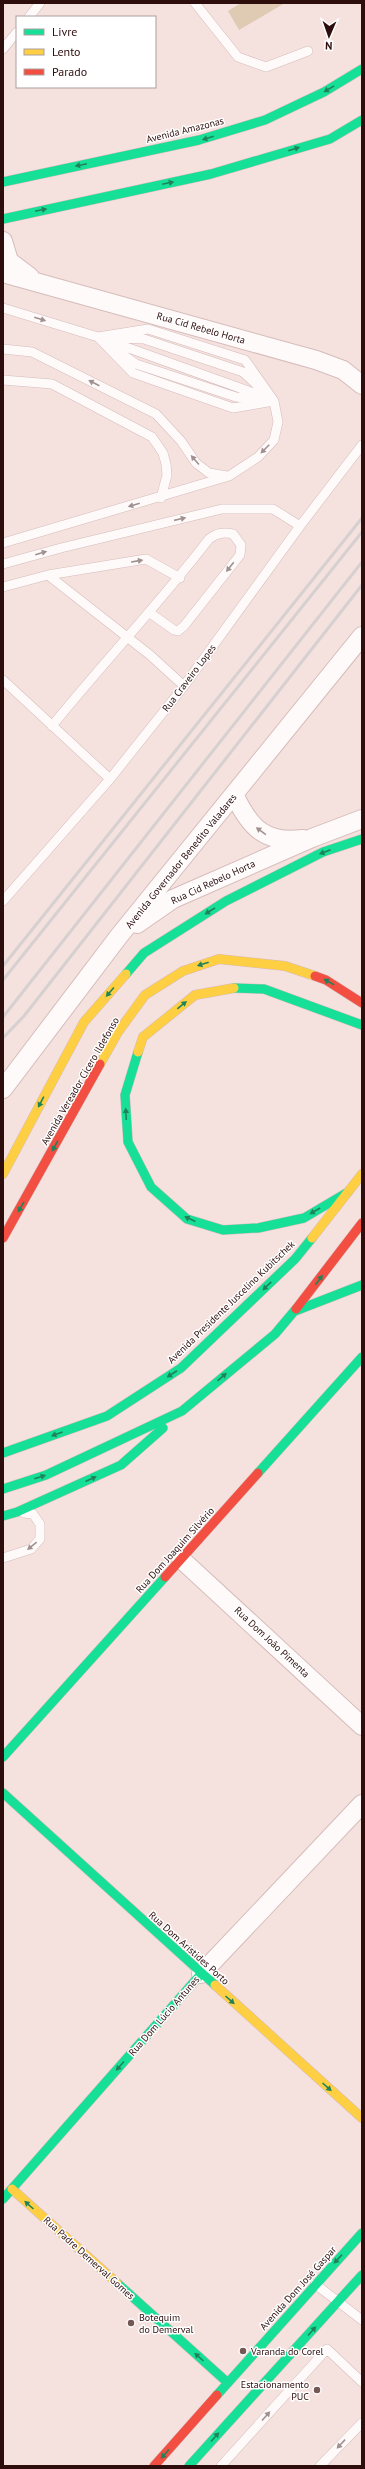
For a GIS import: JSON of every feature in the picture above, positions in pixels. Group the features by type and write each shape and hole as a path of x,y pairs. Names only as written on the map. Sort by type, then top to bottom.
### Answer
{"main road":[{"name":"Avenida Amazonas","path":"3,182 221,134 265,120 324,92 362,69"},
{"path":"3,218 211,174 330,138 362,120"},
{"path":"3,1174 84,1022 144,953 226,901 323,852 362,839"},
{"name":"Avenida Vereador Cícero Ildefonso","path":"3,1238 118,1032 145,995 183,971 219,959 286,966 326,980 362,1003"},
{"path":"349,1192 304,1218 258,1228 223,1230 187,1219 151,1187 128,1142 125,1095 143,1037 196,995 228,988 264,989 358,1023"},
{"name":"Avenida Presidente Juscelino Kubitschek","path":"3,1453 107,1416 181,1368 295,1259 362,1174"},
{"path":"3,1516 17,1512 120,1465 182,1411 275,1334 295,1311 362,1224"},
{"path":"295,1311 362,1285"},
{"name":"Rua Dom Joaquim Silvério","path":"3,1757 362,1357"},
{"path":"3,1489 46,1475 182,1411"},
{"name":"Rua Dom Aristides Porto","path":"3,1793 201,1974 362,2118"},
{"name":"Rua Dom Lúcio Antunes","path":"6,2190 201,1974"},
{"name":"Rua Padre Demerval Gomes","path":"6,2190 228,2383"},
{"name":"Avenida Dom José Gaspar","path":"154,2466 362,2233"},
{"path":"189,2466 362,2275"}],"street":[{"name":"Rua Cid Rebelo Horta","path":"3,241 9,261 35,282"},
{"name":"Rua Cid Rebelo Horta","path":"3,273 316,360 343,370 362,385"},
{"name":"Avenida Governador Benedito Valadares","path":"3,1089 119,936 235,796 362,636"},
{"name":"Rua Cid Rebelo Horta","path":"235,796 245,818 264,834 287,841 312,838"},
{"name":"Rua Cid Rebelo Horta","path":"119,936 173,899 312,838 361,819"},
{"name":"Rua Dom João Pimenta","path":"181,1559 362,1726"},
{"name":"Rua Dom Lúcio Antunes","path":"201,1974 362,1804"}],"lane":[{"path":"30,16 40,3"},
{"path":"194,3 238,57 266,67 308,51"},
{"path":"3,49 16,33"},
{"path":"3,308 98,336 274,401"},
{"path":"3,544 161,498 229,476 258,457 274,440 278,422 274,401 245,360 148,329 98,336"},
{"path":"98,336 133,373 233,408 274,401"},
{"path":"3,349 32,352 156,414 181,441 196,463 209,473 229,476"},
{"path":"3,380 52,384 152,437 163,453 166,464 166,475 161,498"},
{"name":"Rua Craveiro Lopes","path":"3,902 110,778 184,686 300,526 361,450 362,445"},
{"path":"3,564 61,548 222,510 273,509 300,526"},
{"path":"52,726 100,668 129,638 150,613 180,578 209,540 215,535 233,534 241,545 240,555 178,630 174,630 150,613"},
{"path":"3,587 48,575 146,559 180,578"},
{"path":"48,575 129,638 184,686"},
{"path":"3,680 110,778"},
{"path":"3,1558 31,1549 40,1539 40,1524 33,1514 17,1512"},
{"path":"315,2284 362,2320"},
{"path":"221,2466 327,2349 362,2382"},
{"path":"320,2466 362,2423"}],"shaded area":[{"path":"241,3 285,3 239,30 228,11"}],"railway":[{"path":"3,966 362,518"},
{"path":"3,980 362,532"},
{"path":"3,1017 362,562"},
{"path":"3,1038 24,1016 362,585"}],"traffic: fast":[{"path":"3,182 199,140 265,120 324,92 362,69"},
{"path":"3,219 211,174 330,139 362,120"},
{"path":"126,974 144,953 226,901 323,852 362,839"},
{"path":"234,988 264,989 362,1025"},
{"path":"138,1052 125,1095 128,1142 151,1187 187,1219 223,1230 258,1228 304,1218 348,1192"},
{"path":"3,1453 107,1416 181,1368 295,1259 312,1238"},
{"path":"295,1311 362,1285"},
{"path":"3,1489 46,1475 182,1411 275,1334 296,1309"},
{"path":"258,1473 362,1357"},
{"path":"3,1516 17,1512 121,1465 163,1428"},
{"path":"3,1757 165,1577"},
{"path":"3,1793 215,1985"},
{"path":"3,2199 201,1974"},
{"path":"217,2395 362,2233"},
{"path":"189,2466 362,2275"},
{"path":"117,2283 228,2383"}],"traffic: slow":[{"path":"100,1064 118,1032 145,995 183,971 219,959 285,966 315,976"},
{"path":"3,1174 84,1022 126,974"},
{"path":"138,1052 143,1037 195,995 234,988"},
{"path":"312,1238 362,1174"},
{"path":"215,1985 362,2118"},
{"path":"12,2189 117,2283"}],"traffic: jam":[{"path":"315,976 326,980 362,1003"},
{"path":"3,1238 100,1064"},
{"path":"296,1309 362,1223"},
{"path":"165,1577 258,1473"},
{"path":"154,2466 217,2395"}],"place":[{"name":"Botequim do Demerval","path":"131,2323"},
{"name":"Varanda do Corel","path":"243,2351"},
{"name":"Estacionamento PUC","path":"317,2390"}]}
